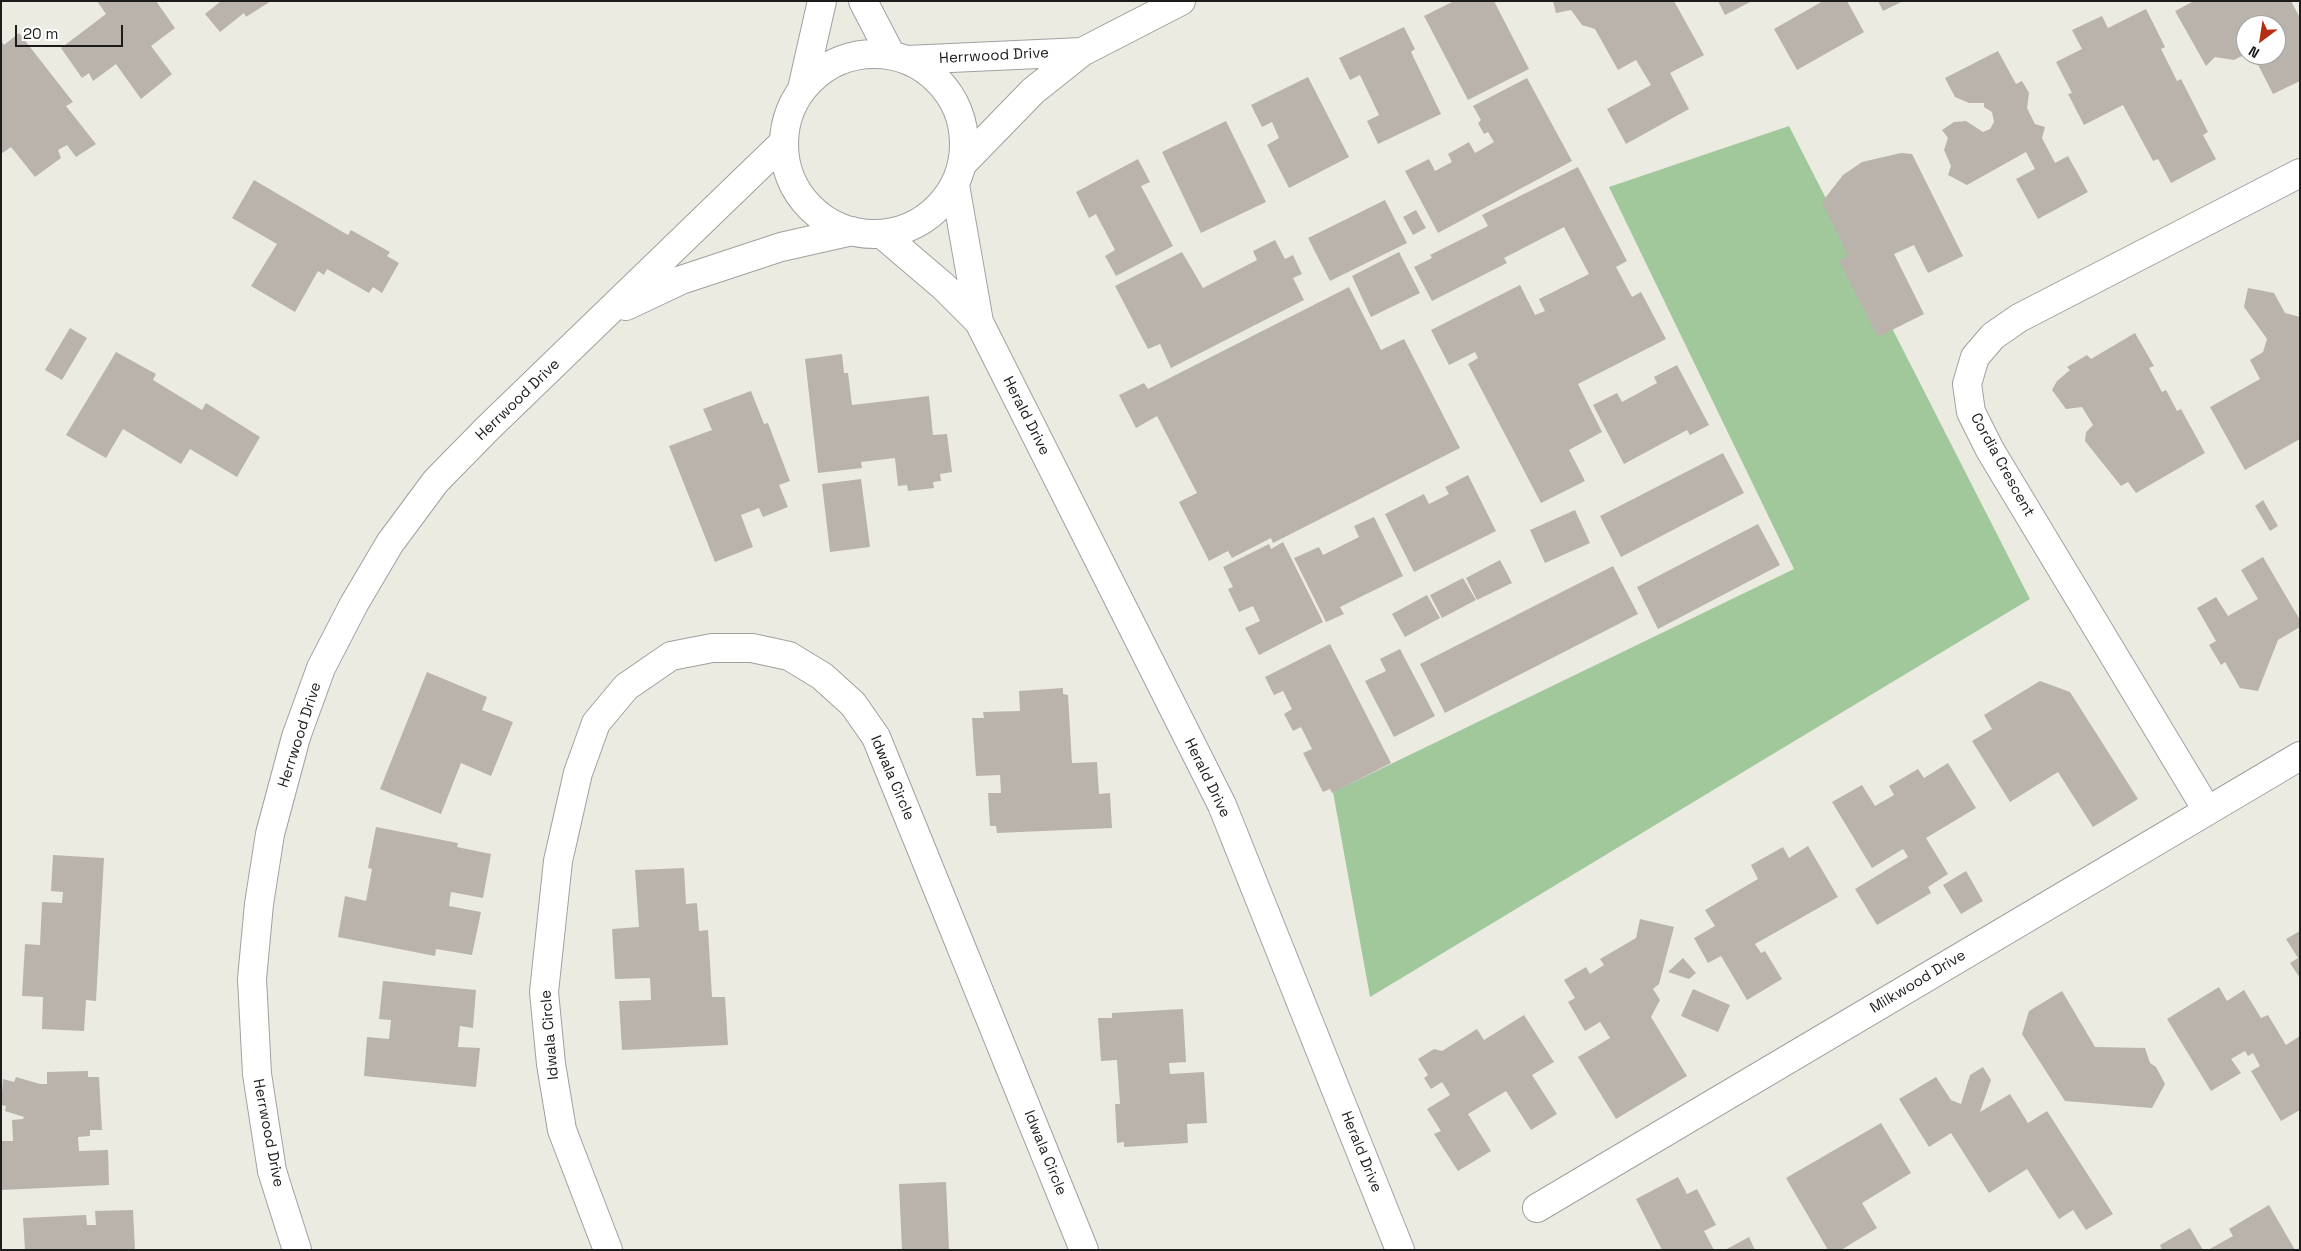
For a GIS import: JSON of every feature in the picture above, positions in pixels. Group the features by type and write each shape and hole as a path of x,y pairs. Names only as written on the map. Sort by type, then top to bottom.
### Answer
{"street":[{"path":"822,1 802,89 788,114 784,142 788,172 803,198 824,219 852,231 882,234"},
{"path":"863,1 899,57 930,72 947,90 960,114 965,138 959,174"},
{"name":"Herrwood Drive","path":"882,234 912,226 937,209 959,174 1034,90 1082,52 1181,1"},
{"name":"Herrwood Drive","path":"802,89 821,71 844,58 870,54 899,57 1082,52"},
{"name":"Herrwood Drive","path":"297,1250 272,1171 256,1074 252,979 259,904 270,834 296,737 321,668 354,604 390,543 436,481 488,428 784,142"},
{"name":"Cordia Crescent","path":"2207,810 1990,450 1971,412 1967,384 1975,357 1993,336 2019,318 2300,173"},
{"name":"Herald Drive","path":"959,174 979,322"},
{"name":"Herrwood Drive","path":"604,316 681,280 781,246 852,231"},
{"name":"Herald Drive","path":"882,234 943,286 979,322 1222,805 1400,1250"},
{"name":"Idwala Circle","path":"608,1250 562,1130 551,1064 544,992 558,861 578,773 596,723 626,686 671,656 712,648 752,648 789,656 822,676 847,699 876,737 1084,1250"},
{"name":"Milkwood Drive","path":"1536,1208 2300,756"}],"green space":[{"path":"1789,126 2030,599 1370,997 1333,792 1794,569 1609,187"}],"building":[{"path":"97,1 156,1 175,28 151,46 172,74 141,99 116,64 93,81 89,73 82,78 61,48 106,14"},
{"path":"221,1 271,1 246,17 244,13 220,32 205,14"},
{"path":"1454,1 1494,1 1529,69 1468,100 1424,16"},
{"path":"1553,1 1674,1 1704,55 1670,73 1689,109 1626,144 1607,109 1651,85 1636,60 1618,70 1595,29 1582,25 1571,10 1556,13"},
{"path":"1718,1 1752,1 1725,15"},
{"path":"1823,1 1847,1 1864,32 1797,70 1774,29"},
{"path":"1878,1 1903,1 1883,11"},
{"path":"2194,1 2291,1 2300,18 2300,81 2273,94 2258,65 2286,65 2286,15 2236,15 2236,59 2215,57 2206,66 2175,11"},
{"path":"2146,9 2165,47 2161,49 2177,81 2181,79 2208,132 2203,135 2216,159 2171,183 2158,159 2153,161 2123,105 2084,125 2068,94 2072,93 2056,62 2082,49 2072,30 2102,16 2108,28"},
{"path":"1404,27 1415,49 1411,52 1441,114 1378,144 1367,121 1379,115 1360,75 1350,80 1339,58"},
{"path":"19,33 73,102 66,106 96,144 76,157 67,145 58,150 61,158 35,177 11,147 1,154 1,41 4,45"},
{"path":"1998,51 2016,84 2022,81 2029,93 2027,108 2035,124 2045,127 2042,138 2055,163 2068,156 2088,192 2038,219 2016,179 2035,169 2026,152 1967,185 1948,175 1951,166 1944,150 1948,138 1942,130 1954,122 1966,121 1983,132 1990,129 1994,122 1992,112 1984,107 1984,103 1969,103 1955,97 1945,78"},
{"path":"1308,77 1349,157 1289,188 1267,145 1279,138 1272,122 1262,127 1251,105"},
{"path":"1527,78 1572,161 1438,233 1405,171 1429,159 1435,171 1452,162 1448,154 1469,142 1475,153 1494,142 1488,132 1484,134 1478,123 1481,120 1473,106"},
{"path":"1226,121 1266,202 1201,233 1162,152"},
{"path":"1901,153 1912,154 1963,256 1928,273 1914,245 1894,254 1924,314 1878,337 1839,261 1848,256 1822,202 1843,175 1862,162"},
{"path":"1138,159 1150,182 1141,186 1173,246 1116,276 1105,256 1115,250 1096,214 1089,218 1076,192"},
{"path":"1578,167 1627,261 1616,267 1632,297 1641,292 1666,339 1578,384 1602,432 1569,450 1585,481 1541,503 1468,364 1478,358 1475,352 1449,365 1431,330 1520,285 1535,315 1545,311 1539,299 1589,274 1564,227 1504,258 1507,263 1432,301 1414,267 1432,258 1430,255 1488,226 1482,215"},
{"path":"254,180 348,235 351,230 390,252 387,256 399,263 382,293 373,287 369,293 327,269 324,275 318,271 295,312 251,286 277,244 232,218"},
{"path":"1385,200 1407,243 1330,281 1308,238"},
{"path":"1416,210 1426,228 1413,235 1403,217"},
{"path":"1275,240 1285,259 1293,255 1302,274 1293,278 1304,300 1171,368 1160,344 1148,349 1115,286 1182,252 1203,288 1257,260 1253,251"},
{"path":"1399,252 1420,293 1371,317 1352,276"},
{"path":"1349,287 1381,350 1404,339 1460,448 1273,543 1271,538 1232,558 1228,551 1209,561 1179,502 1197,493 1157,416 1136,428 1119,395 1144,383 1148,389"},
{"path":"2248,288 2274,293 2285,313 2300,317 2300,439 2245,470 2210,407 2260,379 2250,360 2263,352 2267,339 2244,307"},
{"path":"70,328 87,338 62,380 45,370"},
{"path":"2135,333 2154,366 2149,368 2162,392 2166,390 2177,411 2181,409 2205,453 2136,493 2128,482 2121,486 2085,441 2086,432 2093,425 2082,407 2066,409 2052,390 2057,381 2070,370 2067,367 2087,355 2091,359"},
{"path":"116,352 156,374 153,380 202,410 206,403 260,437 237,477 190,449 181,464 123,429 106,458 66,435"},
{"path":"842,354 844,373 848,373 852,405 929,396 933,435 947,434 952,472 940,474 941,481 933,482 934,488 908,491 907,485 898,486 895,458 861,462 862,468 818,473 805,359"},
{"path":"1677,365 1709,425 1690,435 1687,430 1624,464 1593,405 1617,393 1622,402 1657,383 1654,377"},
{"path":"751,391 764,424 768,423 790,481 779,485 788,507 763,517 759,508 741,515 753,547 715,562 669,446 712,430 703,409"},
{"path":"1723,453 1744,493 1621,557 1600,516"},
{"path":"1468,475 1496,531 1414,572 1385,514 1424,494 1429,504 1449,494 1445,487"},
{"path":"861,479 870,547 830,552 822,484"},
{"path":"2263,500 2278,526 2270,531 2255,506"},
{"path":"1575,510 1590,543 1545,563 1530,530"},
{"path":"1374,517 1403,576 1340,607 1344,614 1326,622 1294,558 1319,547 1323,555 1359,537 1354,526"},
{"path":"1758,524 1780,565 1658,629 1637,587"},
{"path":"1283,542 1323,622 1259,655 1245,628 1260,621 1253,606 1239,612 1228,589 1233,587 1223,567 1269,544 1271,549"},
{"path":"2263,557 2300,620 2300,627 2278,640 2258,691 2240,688 2225,662 2221,665 2209,645 2216,641 2197,608 2216,597 2228,616 2258,599 2241,570"},
{"path":"1500,560 1512,583 1477,600 1466,578"},
{"path":"1613,566 1638,614 1445,713 1420,664"},
{"path":"1463,578 1476,600 1442,618 1430,595"},
{"path":"1427,595 1440,618 1405,637 1392,614"},
{"path":"1330,644 1391,763 1332,793 1330,789 1323,792 1303,753 1312,749 1301,727 1293,731 1284,714 1292,709 1283,691 1274,695 1265,677"},
{"path":"1400,649 1435,716 1394,737 1365,681 1386,671 1380,659"},
{"path":"427,672 487,697 482,710 513,722 491,776 461,763 441,814 380,789"},
{"path":"2040,681 2070,692 2138,799 2093,827 2058,772 2010,802 1972,741 1992,729 1984,715"},
{"path":"1063,688 1063,694 1068,695 1072,763 1097,762 1099,794 1110,793 1112,828 997,833 996,826 990,826 988,793 1001,793 1000,775 976,776 972,718 984,718 983,712 1020,711 1019,691"},
{"path":"1948,763 1976,808 1926,838 1948,874 1928,887 1931,893 1877,925 1855,889 1908,857 1903,849 1872,868 1832,802 1862,785 1875,806 1894,795 1889,786 1918,769 1924,778"},
{"path":"376,827 458,843 457,847 491,854 483,898 451,892 449,906 481,912 472,955 436,949 435,956 338,937 345,896 366,901 372,869 368,868"},
{"path":"1808,846 1838,897 1755,944 1761,953 1765,951 1782,979 1747,1000 1721,956 1708,963 1694,938 1715,926 1705,910 1758,879 1751,865 1783,847 1789,858"},
{"path":"53,855 104,858 96,1001 86,1000 84,1031 42,1029 43,997 22,996 25,944 40,945 42,902 62,903 63,892 51,891"},
{"path":"684,868 686,904 697,903 699,931 708,930 712,997 725,997 728,1045 622,1050 619,1001 651,1000 650,978 615,979 612,929 639,927 635,870"},
{"path":"1966,871 1983,901 1961,914 1943,885"},
{"path":"1640,919 1674,927 1659,984 1653,989 1660,1000 1651,1017 1687,1076 1616,1119 1578,1057 1610,1038 1600,1022 1585,1031 1568,1002 1575,998 1564,980 1586,967 1590,974 1604,965 1600,959 1636,938"},
{"path":"2300,931 2300,978 2290,963 2298,958 2286,939"},
{"path":"1683,958 1696,973 1689,979 1668,972"},
{"path":"383,981 476,990 473,1028 460,1026 458,1047 480,1048 476,1087 364,1076 367,1037 389,1039 391,1020 379,1019"},
{"path":"2219,987 2227,1001 2244,990 2261,1018 2268,1015 2286,1045 2300,1036 2300,1110 2281,1121 2251,1071 2260,1066 2253,1053 2248,1056 2245,1051 2231,1059 2241,1073 2211,1091 2167,1019"},
{"path":"1693,989 1730,1005 1718,1032 1681,1016"},
{"path":"2062,991 2095,1047 2145,1048 2150,1063 2156,1067 2165,1084 2152,1108 2065,1101 2022,1034 2029,1011"},
{"path":"1183,1009 1186,1062 1169,1063 1170,1074 1204,1072 1207,1123 1187,1124 1188,1143 1124,1147 1124,1142 1117,1143 1115,1104 1120,1104 1117,1060 1101,1061 1098,1018 1112,1018 1112,1013"},
{"path":"1524,1015 1554,1062 1532,1075 1557,1114 1531,1130 1506,1091 1468,1114 1491,1151 1458,1171 1434,1134 1441,1131 1427,1109 1450,1095 1442,1082 1431,1089 1424,1078 1428,1075 1418,1059 1434,1049 1442,1051 1477,1029 1484,1040"},
{"path":"1983,1067 1991,1080 1980,1112 2010,1094 2028,1123 2047,1111 2113,1214 2086,1230 2073,1210 2059,1219 2027,1169 1989,1193 1951,1133 1929,1147 1899,1099 1936,1077 1951,1100 1961,1104 1970,1075"},
{"path":"88,1071 88,1077 99,1077 102,1130 90,1130 90,1136 78,1137 79,1151 108,1150 109,1185 1,1190 1,1141 13,1141 12,1120 23,1119 24,1117 5,1111 6,1106 1,1105 3,1079 14,1082 16,1077 40,1084 47,1084 47,1072"},
{"path":"1881,1123 1911,1173 1862,1203 1877,1228 1841,1250 1828,1250 1786,1178"},
{"path":"1678,1177 1687,1194 1697,1189 1716,1225 1704,1231 1714,1250 1662,1250 1636,1199"},
{"path":"946,1182 949,1250 902,1250 899,1184"},
{"path":"2269,1205 2295,1250 2208,1250 2233,1236 2229,1229"},
{"path":"133,1210 135,1250 25,1250 23,1218 86,1215 87,1225 96,1225 95,1211"},
{"path":"2190,1228 2203,1250 2162,1250 2160,1245"},
{"path":"1749,1237 1755,1250 1725,1250"}]}
